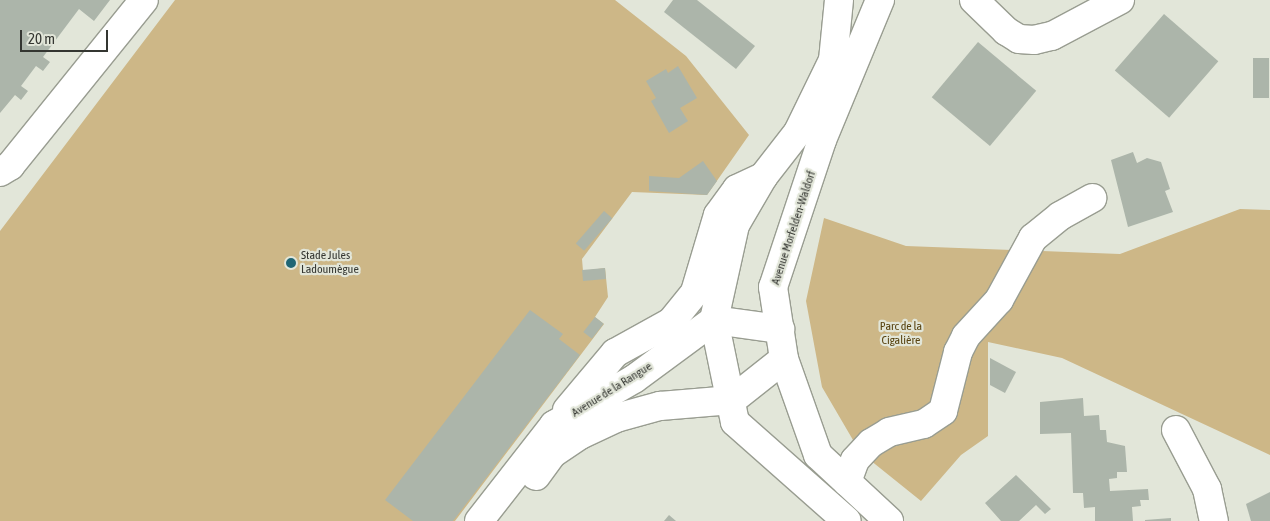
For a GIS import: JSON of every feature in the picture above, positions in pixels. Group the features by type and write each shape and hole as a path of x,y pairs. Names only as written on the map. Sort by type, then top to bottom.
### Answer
{"main road":[{"path":"0,172 10,166 144,0"},
{"path":"714,320 735,225 762,177 798,132 833,60 839,0"},
{"name":"Avenue Morfelden-Waldorf","path":"880,0 822,140 773,287 784,359 818,455 889,521"},
{"path":"973,1 1006,31 1020,39 1034,40 1052,36 1120,0"},
{"path":"554,425 615,353 671,322 695,292 718,214 737,189 762,177"},
{"path":"847,482 856,460 871,444 889,432 924,424 943,411 958,352 966,336 999,300 1033,238 1060,216 1092,198"},
{"path":"695,292 714,320 735,422 847,521"},
{"path":"714,320 780,329"},
{"name":"Avenue de la Rangue","path":"479,521 554,425 634,379 714,320"},
{"path":"732,400 784,359"},
{"name":"Avenue de la Rangue","path":"502,521 552,454 580,435 616,418 660,406 732,400"},
{"path":"1176,430 1207,489 1214,521"}],"green space":[{"name":"Stade Jules Ladoumègue","path":"175,0 615,0 686,56 749,135 707,195 632,192 582,259 583,271 605,268 608,297 595,317 604,324 455,521 0,521 0,231"},
{"name":"Parc de la Cigalière","path":"1240,209 1270,210 1270,455 1062,358 988,342 988,436 961,455 921,501 860,452 822,387 806,301 824,218 906,246 1120,254"}],"building":[{"path":"0,0 110,0 94,21 79,9 43,57 50,62 43,71 36,66 21,86 28,91 21,100 15,95 0,113"},
{"path":"673,0 697,0 755,46 736,69 664,12"},
{"path":"1164,14 1218,61 1169,118 1115,71"},
{"path":"978,42 1036,91 990,146 932,97"},
{"path":"1253,58 1269,58 1269,98 1253,98"},
{"path":"678,66 697,98 680,108 688,121 669,133 651,101 656,98 646,81 666,69 668,73"},
{"path":"1133,152 1137,163 1147,158 1161,162 1170,189 1165,191 1173,212 1128,227 1111,160"},
{"path":"703,161 717,181 707,195 649,191 649,176 679,178"},
{"path":"604,211 612,218 584,251 576,243"},
{"path":"605,268 606,279 583,281 582,270"},
{"path":"530,310 563,334 559,339 580,355 453,521 413,521 385,500"},
{"path":"595,317 604,324 592,339 583,332"},
{"path":"990,358 1016,372 1005,393 990,385"},
{"path":"1083,398 1084,416 1099,415 1100,430 1106,430 1107,442 1125,446 1127,472 1117,472 1117,478 1109,479 1110,491 1148,489 1149,500 1140,500 1141,506 1132,507 1133,521 1095,521 1095,507 1084,508 1083,493 1073,493 1071,433 1040,434 1040,402"},
{"path":"1016,475 1051,509 1045,514 1036,505 1019,521 1001,521 985,503"},
{"path":"1270,492 1270,521 1251,521 1246,504"},
{"path":"669,515 676,521 664,521"},
{"path":"1171,518 1171,521 1145,521 1145,520"}],"place":[{"name":"Stade Jules Ladoumègue","path":"291,263"}]}
